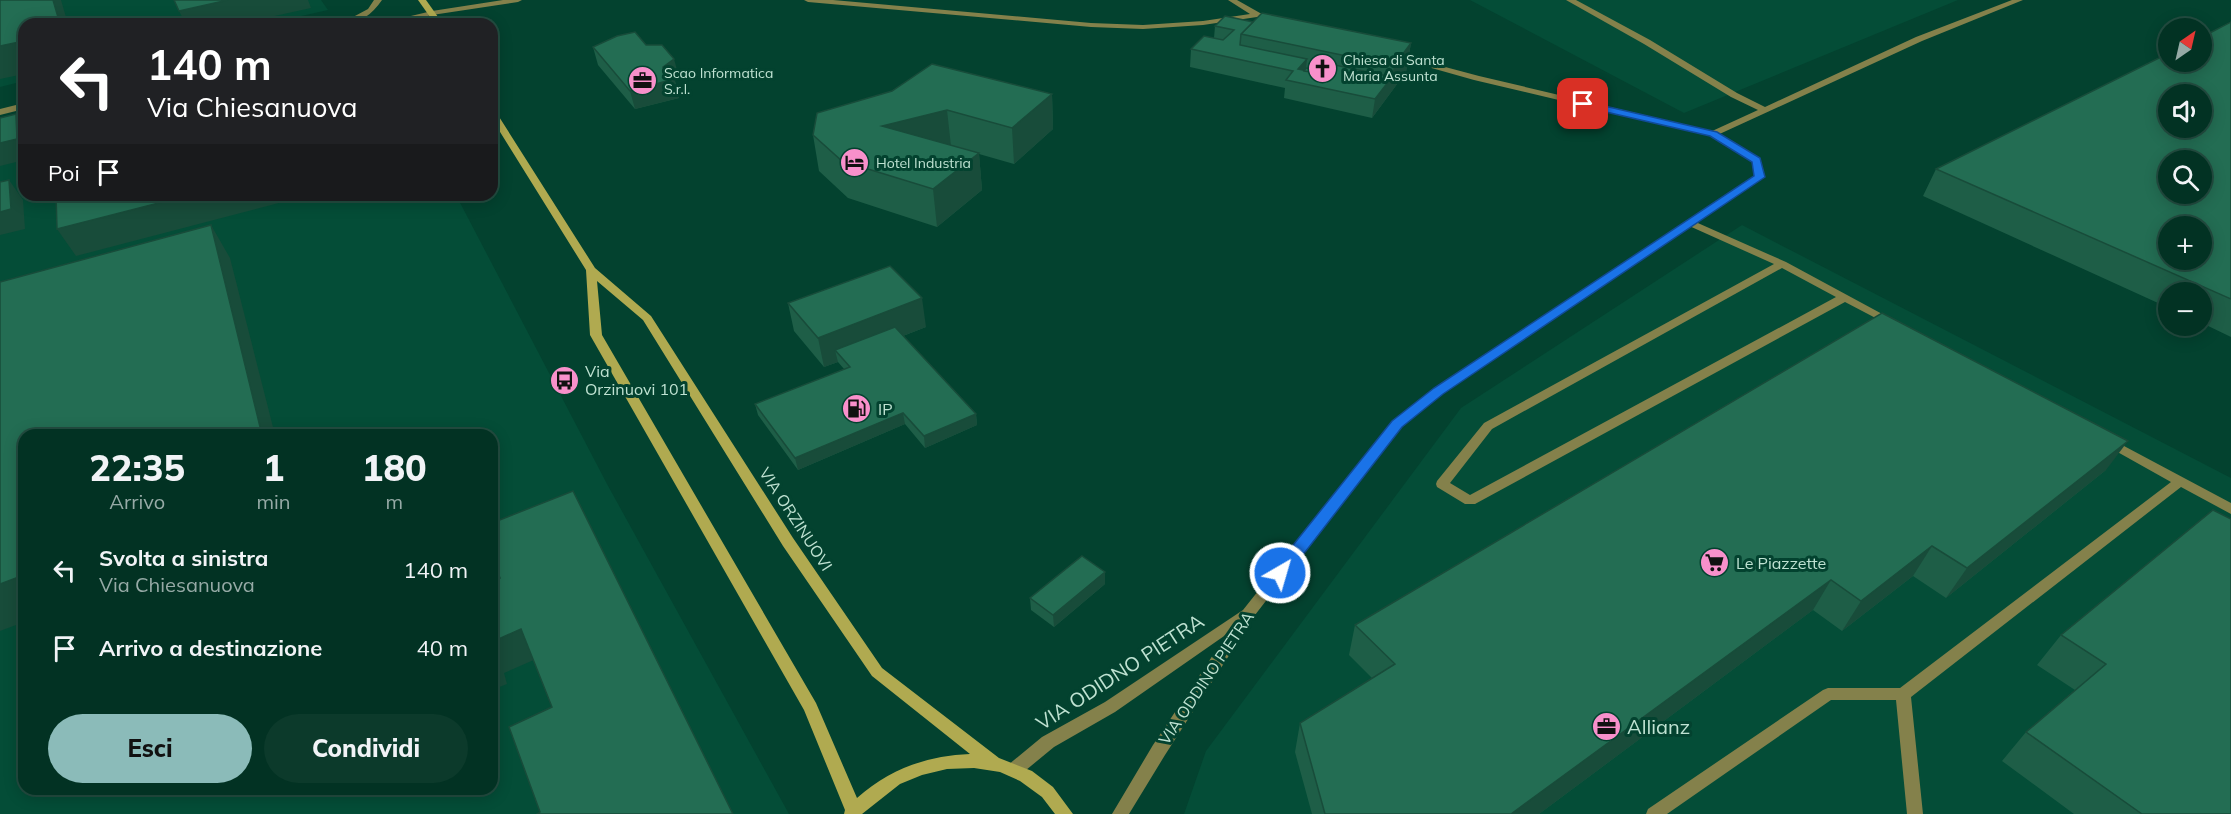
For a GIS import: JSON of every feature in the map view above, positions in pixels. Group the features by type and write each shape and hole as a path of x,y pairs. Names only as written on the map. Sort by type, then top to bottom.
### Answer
{"main road":[{"path":"422,0 435,18"},
{"name":"VIA ORZINUOVI","path":"498,122 591,270 647,318 788,543 877,672 996,765"},
{"name":"VIA ORZINUOVI","path":"591,270 596,335 811,708 853,812 883,785 909,771 936,763 967,761 1014,770 1033,780 1049,793 1065,814"}],"street":[{"path":"356,18 371,11 378,0"},
{"path":"409,18 518,0"},
{"path":"808,0 1122,26 1203,23 1257,15"},
{"path":"1232,0 1257,15 1290,24"},
{"path":"1570,0 1647,42 1734,95 1765,110"},
{"path":"1378,50 1478,78 1713,134 1919,39 2019,0"},
{"path":"0,111 18,107"},
{"name":"VIA ODDINO PIETRA","path":"1120,814 1250,611 1397,424 1438,391 1760,177 1756,160 1713,134"},
{"path":"1690,223 1782,264 1898,326"},
{"path":"1782,264 1488,426 1442,484 1470,501 1845,297"},
{"path":"2096,435 2231,509"},
{"path":"1654,814 1828,694 1903,694 2180,481"},
{"name":"VIA ODIDNO PIETRA","path":"1014,770 1048,742 1110,707 1250,611"},
{"path":"1903,694 1915,814"}],"shaded area":[{"path":"0,0 321,0 328,10 293,18 18,18 18,82 0,87"},
{"path":"1470,0 1958,0 1684,113"},
{"path":"18,116 18,201 459,201 607,484 789,814 0,814 0,121"},
{"path":"1742,225 2231,478 2231,814 1184,814 1206,751 1461,408"}],"building":[{"path":"0,0 53,0 58,18 18,18 18,42 0,46"},
{"path":"174,0 228,0 179,11"},
{"path":"1262,13 1411,43 1394,66 1241,34"},
{"path":"1225,16 1253,22 1241,34 1240,45 1307,59 1298,69 1327,75 1335,65 1392,77 1375,99 1286,80 1293,71 1191,49 1204,36 1223,40 1234,30 1215,26"},
{"path":"2231,22 2231,299 2212,291 2212,282 2192,282 2165,270 2212,270 2212,216 2158,216 2158,267 1936,169 2158,58 2158,72 2212,72 2212,32"},
{"path":"635,32 646,45 662,45 674,59 663,67 674,79 630,91 593,47 617,36"},
{"path":"932,64 1052,94 1012,128 947,110 882,126 979,153 933,189 842,161 813,135 817,113 892,91"},
{"path":"1306,68 1329,73 1327,75 1304,71"},
{"path":"16,114 17,139 0,143 0,118"},
{"path":"9,180 11,209 0,212 0,182"},
{"path":"56,201 167,201 57,229"},
{"path":"211,225 261,429 18,429 18,577 0,584 0,282"},
{"path":"890,266 922,298 818,338 788,303"},
{"path":"1882,313 2128,441 1967,568 1932,546 1861,601 1831,580 1511,814 1325,814 1300,723 1395,664 1355,625"},
{"path":"895,327 976,414 924,436 903,413 795,458 755,404 850,367 835,350"},
{"path":"573,491 733,814 537,814 540,812 509,727 552,707 521,629 498,639 498,579 500,578 498,573 498,521"},
{"path":"2213,510 2231,519 2231,814 2142,814 2026,732 2106,664 2061,635"},
{"path":"1082,556 1105,572 1053,615 1030,598"}],"place":[{"name":"Chiesa di Santa Maria Assunta","path":"1322,68"},
{"name":"Scao Informatica S.r.l.","path":"643,81"},
{"name":"Hotel Industria","path":"855,163"},
{"name":"Via Orzinuovi 101","path":"564,380"},
{"name":"IP","path":"857,409"},
{"name":"Le Piazzette","path":"1715,563"},
{"name":"Allianz","path":"1606,727"}],"route":[{"path":"1280,573 1397,424 1438,391 1760,177 1756,160 1713,134 1583,104"}]}
